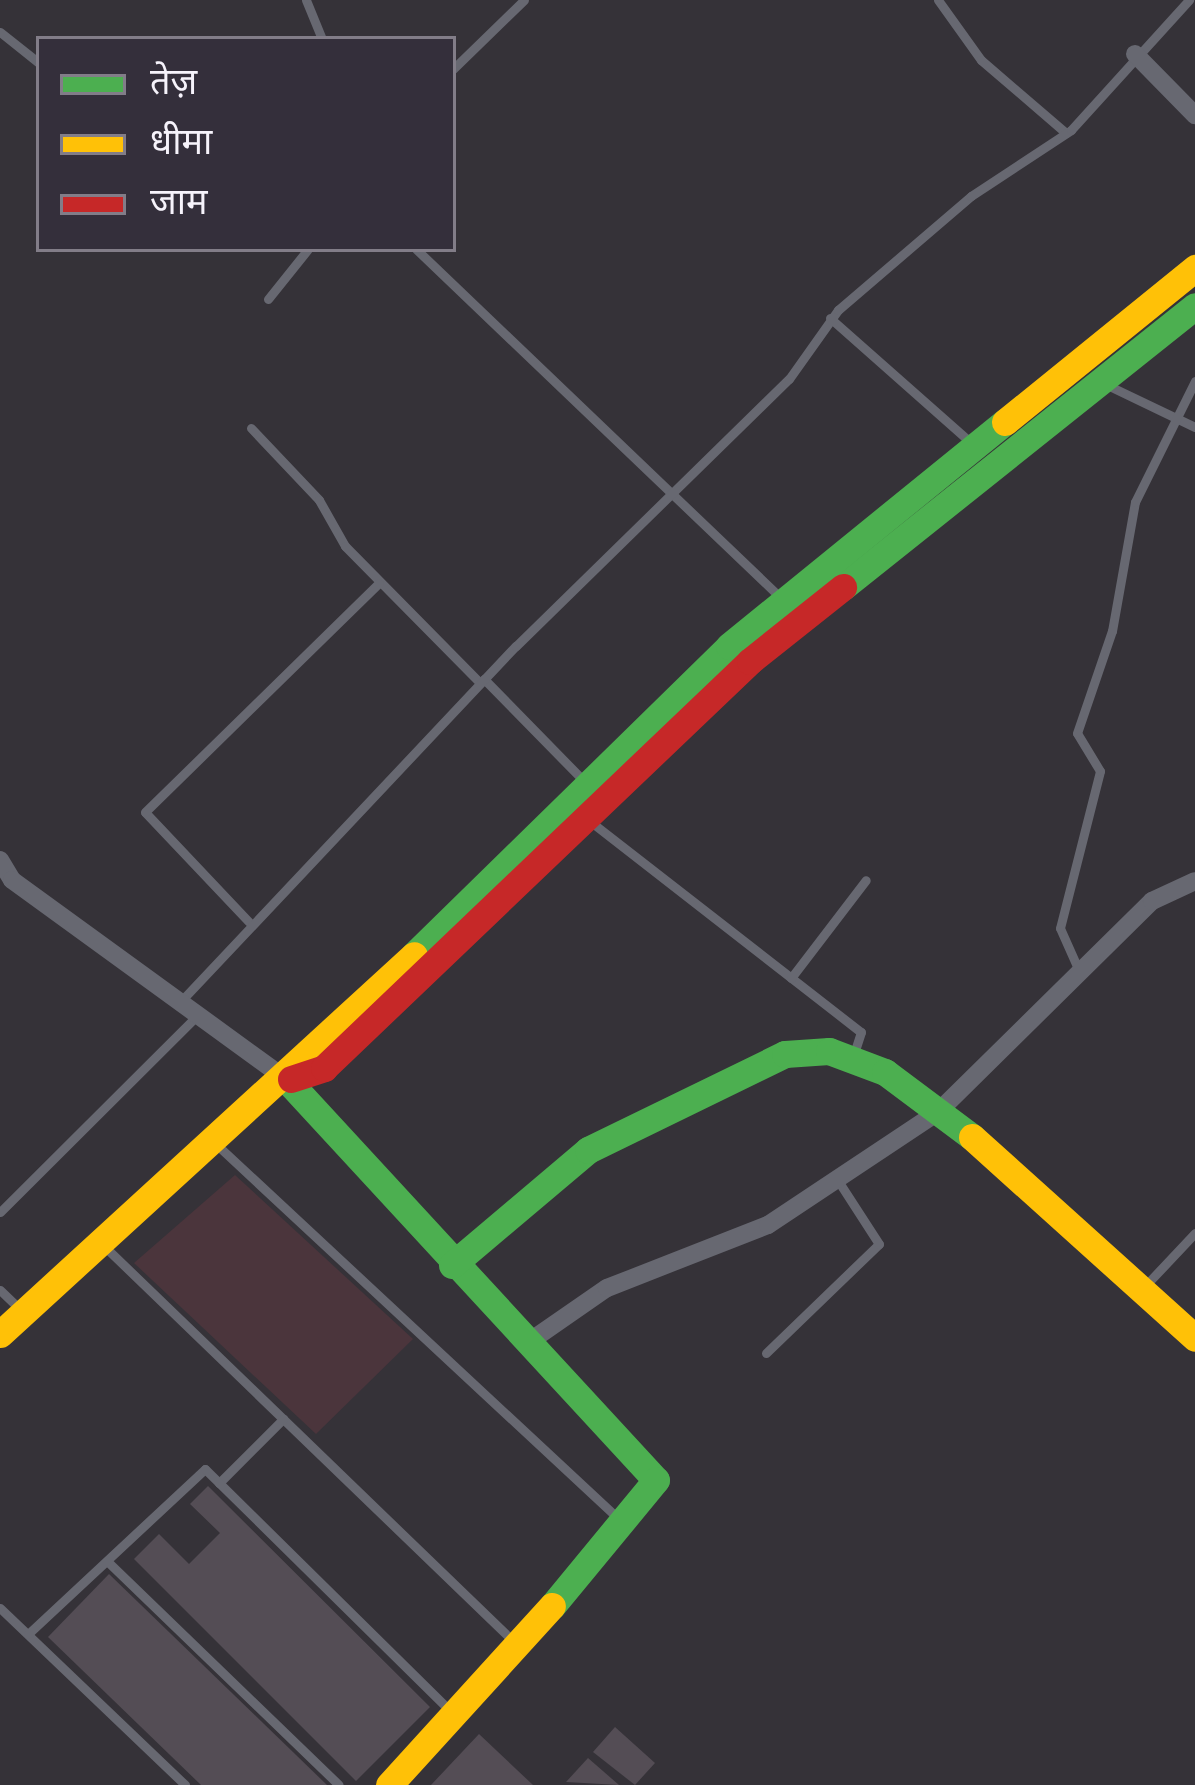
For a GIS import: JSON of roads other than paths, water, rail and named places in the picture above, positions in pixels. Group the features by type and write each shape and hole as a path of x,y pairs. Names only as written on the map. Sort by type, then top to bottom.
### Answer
{"street":[{"path":"1135,54 1195,115"},
{"path":"0,1334 287,1080 592,790 782,599 980,451 1195,268"},
{"path":"287,1080 324,1068 591,822 750,662 1195,306"},
{"path":"0,860 12,880 287,1080 452,1265 656,1480 626,1526 451,1712 402,1780"},
{"path":"526,1344 608,1288 768,1226 938,1112 1152,901 1195,881"},
{"path":"452,1265 588,1150 691,1092 784,1054 852,1059 938,1112 1195,1338"}],"lane":[{"path":"306,0 321,36"},
{"path":"456,66 524,0"},
{"path":"938,0 981,59 1066,133"},
{"path":"181,1001 249,922 482,681 789,380 830,318 971,196 1066,133 1189,0"},
{"path":"0,32 36,60"},
{"path":"268,299 306,252"},
{"path":"419,252 667,499 782,599"},
{"path":"830,318 980,451"},
{"path":"1080,973 1060,928 1100,771 1077,733 1112,631 1135,502 1195,381"},
{"path":"1103,383 1195,427"},
{"path":"251,428 379,583 592,790"},
{"path":"249,922 145,812 379,583"},
{"path":"591,822 861,1032 852,1059"},
{"path":"791,978 866,880"},
{"path":"0,1213 199,1014"},
{"path":"217,1144 626,1526"},
{"path":"766,1353 879,1244 838,1179"},
{"path":"1142,1290 1195,1233"},
{"path":"103,1244 514,1642"},
{"path":"0,1290 24,1312"},
{"path":"219,1483 283,1419"},
{"path":"28,1634 205,1468 451,1712"},
{"path":"107,1561 339,1785"},
{"path":"0,1608 185,1785"}]}
